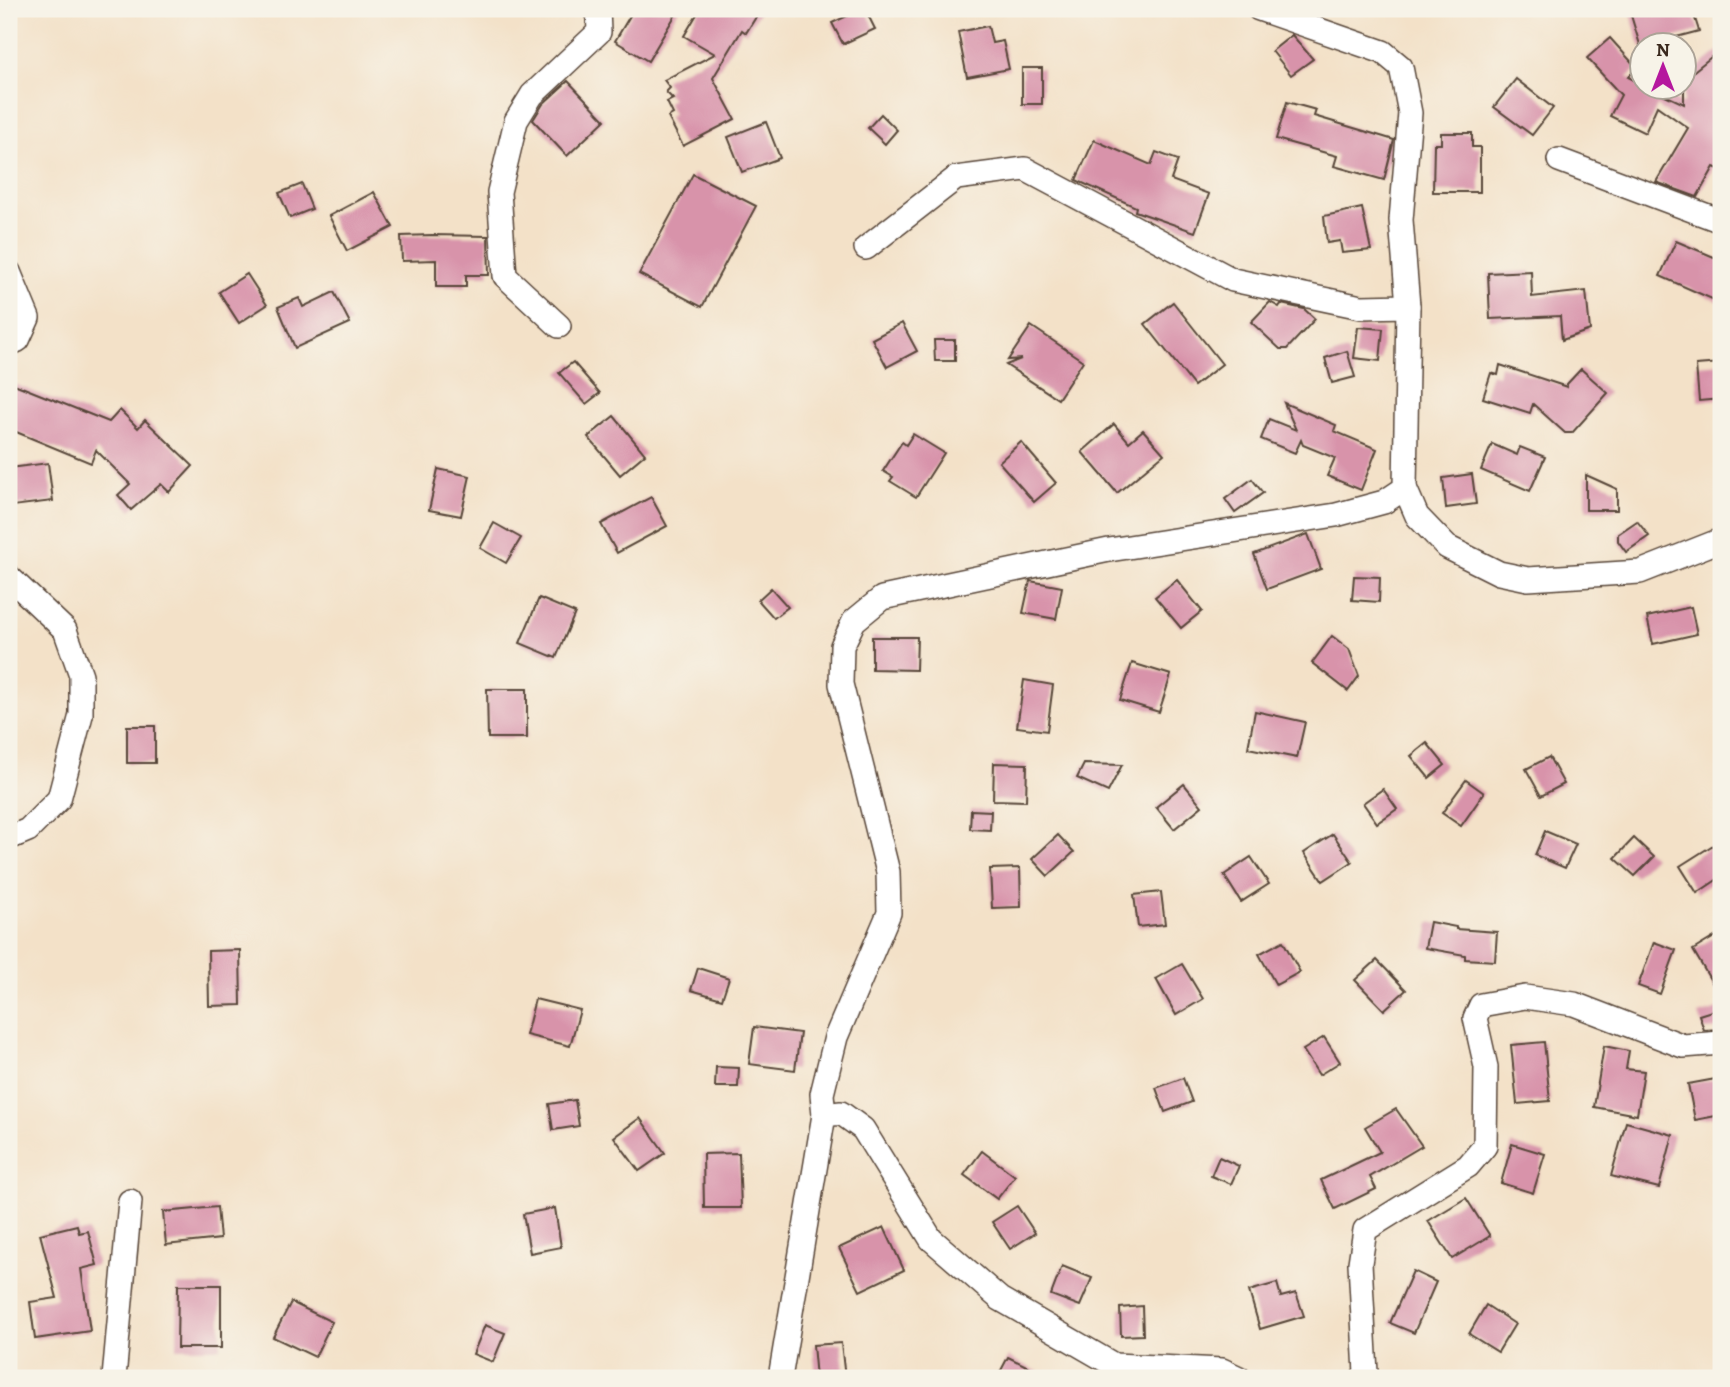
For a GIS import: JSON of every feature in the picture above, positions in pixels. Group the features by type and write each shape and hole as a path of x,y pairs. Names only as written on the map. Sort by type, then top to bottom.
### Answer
{"street":[{"path":"559,327 505,276 499,192 516,121 532,95 599,32 598,9"},
{"path":"1259,9 1383,52 1401,67 1410,113 1401,220 1408,306 1405,488 1418,516 1447,547 1499,573 1528,579 1640,572 1721,540"},
{"path":"1559,160 1721,221"},
{"path":"866,248 956,178 1025,169 1233,279 1362,307 1408,306"},
{"path":"9,272 29,318 18,340 9,344"},
{"path":"780,1378 824,1115 822,1094 836,1037 889,913 888,872 841,684 842,646 854,621 881,598 1109,550 1336,515 1384,502 1405,488"},
{"path":"9,577 65,630 81,675 81,715 59,799 28,830 9,838"},
{"path":"1362,1378 1366,1373 1360,1263 1365,1230 1468,1166 1485,1146 1486,1067 1475,1018 1481,1005 1525,997 1574,1004 1683,1046 1721,1043"},
{"path":"824,1115 841,1113 863,1129 931,1239 1000,1299 1114,1365 1222,1370 1239,1378"},
{"path":"114,1378 130,1201"}],"building":[{"path":"634,9 679,9 648,61 615,41"},
{"path":"700,9 761,9 746,33 742,30 713,78 735,119 683,146 668,117 673,114 667,102 673,99 666,92 670,88 664,80 715,54 684,36"},
{"path":"865,9 875,29 843,44 832,23"},
{"path":"1629,9 1692,9 1699,31 1695,32 1636,32"},
{"path":"988,26 992,43 1003,41 1009,69 967,77 958,32"},
{"path":"1292,35 1313,59 1291,75 1272,51"},
{"path":"1610,38 1628,58 1628,102 1684,104 1698,102 1698,68 1721,49 1721,170 1714,167 1697,197 1656,182 1688,128 1657,106 1645,133 1610,116 1621,95 1587,58"},
{"path":"1022,68 1042,68 1042,104 1022,104"},
{"path":"1516,79 1553,108 1532,135 1494,107"},
{"path":"568,81 605,120 567,156 533,120 543,104"},
{"path":"1287,102 1316,110 1314,116 1394,140 1384,180 1334,166 1337,156 1276,139"},
{"path":"881,114 897,130 885,144 868,128"},
{"path":"766,122 780,158 742,172 728,137"},
{"path":"1441,133 1472,133 1472,147 1480,147 1480,192 1433,192 1434,144 1441,144"},
{"path":"1094,140 1151,165 1156,152 1178,160 1171,180 1209,194 1195,232 1135,211 1136,207 1076,180"},
{"path":"693,174 756,206 702,307 639,274"},
{"path":"302,184 312,209 290,218 279,193"},
{"path":"374,192 393,227 347,251 329,216"},
{"path":"1362,208 1371,250 1342,253 1340,241 1327,243 1324,216"},
{"path":"401,236 488,236 489,275 466,275 466,287 436,287 436,260 402,261"},
{"path":"1676,241 1721,260 1721,303 1660,276"},
{"path":"1531,271 1532,297 1586,291 1590,330 1562,340 1560,316 1490,319 1488,273"},
{"path":"247,274 267,305 239,323 219,292"},
{"path":"334,292 350,323 295,348 278,307 299,298 303,307"},
{"path":"1173,302 1222,364 1194,386 1145,324"},
{"path":"1270,302 1279,307 1281,304 1304,309 1315,319 1287,349 1280,349 1251,322"},
{"path":"902,323 917,351 887,367 872,339"},
{"path":"1031,326 1083,361 1058,399 1006,365 1021,359 1008,360"},
{"path":"1358,327 1383,329 1380,361 1354,358"},
{"path":"934,340 955,340 955,361 935,361"},
{"path":"1347,351 1355,377 1332,383 1325,358"},
{"path":"573,362 600,393 586,404 559,373"},
{"path":"1721,363 1721,399 1699,401 1696,365"},
{"path":"1500,365 1567,387 1581,369 1608,393 1572,433 1565,433 1533,404 1530,413 1483,398 1491,373 1498,375"},
{"path":"9,382 109,422 120,410 138,428 145,420 193,466 169,492 161,484 131,510 118,495 130,484 96,450 91,463 9,429"},
{"path":"1284,403 1336,425 1334,431 1377,449 1361,490 1327,476 1335,458 1303,445 1301,440 1295,453 1261,439 1269,419 1296,430"},
{"path":"614,416 645,454 620,475 588,437"},
{"path":"1114,424 1129,442 1143,430 1164,454 1117,493 1082,452"},
{"path":"913,434 944,453 916,497 890,481 893,477 883,471 902,442 906,445"},
{"path":"1021,442 1056,483 1034,502 999,462"},
{"path":"1492,444 1517,455 1520,447 1545,457 1530,491 1481,470"},
{"path":"48,463 53,501 13,506 9,468"},
{"path":"438,469 470,476 461,516 429,510"},
{"path":"1472,474 1476,504 1446,508 1443,478"},
{"path":"1586,475 1617,489 1617,510 1586,510"},
{"path":"1252,479 1263,493 1235,513 1225,499"},
{"path":"651,497 667,526 617,553 601,524"},
{"path":"1637,521 1649,536 1626,552 1618,541 1618,534"},
{"path":"494,523 521,538 506,563 480,548"},
{"path":"1308,534 1321,569 1267,589 1254,554"},
{"path":"1354,576 1380,577 1379,602 1352,600"},
{"path":"1177,580 1202,611 1181,628 1155,597"},
{"path":"1030,581 1062,587 1056,619 1023,613"},
{"path":"771,588 788,607 774,618 758,600"},
{"path":"539,598 575,613 556,658 520,643"},
{"path":"1691,607 1697,634 1653,644 1647,617"},
{"path":"1332,636 1349,649 1359,676 1348,691 1312,663"},
{"path":"872,637 917,637 916,670 872,669"},
{"path":"1132,663 1171,675 1159,712 1120,700"},
{"path":"1024,680 1053,685 1047,731 1017,727"},
{"path":"487,689 527,689 527,738 488,738"},
{"path":"1255,711 1305,722 1297,758 1248,748"},
{"path":"127,726 155,726 155,763 127,763"},
{"path":"1427,743 1445,765 1429,778 1411,756"},
{"path":"1549,757 1564,784 1541,796 1526,769"},
{"path":"994,763 1027,764 1026,801 993,800"},
{"path":"1084,764 1122,765 1108,792 1077,778"},
{"path":"1466,780 1484,793 1461,826 1442,813"},
{"path":"1184,784 1202,806 1174,829 1156,807"},
{"path":"1383,789 1397,809 1377,823 1363,803"},
{"path":"971,810 991,811 990,830 970,829"},
{"path":"1545,831 1576,844 1565,868 1535,855"},
{"path":"1333,834 1352,862 1323,881 1304,853"},
{"path":"1058,835 1074,852 1048,876 1032,859"},
{"path":"1634,838 1654,857 1635,876 1615,858"},
{"path":"1721,840 1721,877 1697,893 1680,866"},
{"path":"1251,857 1269,884 1241,902 1224,875"},
{"path":"1020,868 1021,907 992,908 990,869"},
{"path":"1161,892 1165,924 1138,927 1134,895"},
{"path":"1430,922 1456,929 1497,932 1495,961 1465,959 1465,955 1425,948"},
{"path":"1721,933 1721,998 1693,950"},
{"path":"1283,941 1300,972 1276,985 1259,954"},
{"path":"1654,942 1676,950 1660,994 1638,986"},
{"path":"240,950 241,1005 209,1006 208,951"},
{"path":"1377,960 1406,990 1384,1010 1355,980"},
{"path":"1182,964 1203,999 1176,1015 1156,979"},
{"path":"698,968 729,978 722,999 691,990"},
{"path":"535,999 580,1010 570,1046 526,1035"},
{"path":"1721,1008 1721,1029 1704,1030 1699,1015"},
{"path":"754,1027 800,1033 795,1070 749,1064"},
{"path":"1324,1037 1340,1062 1319,1075 1303,1050"},
{"path":"1544,1042 1550,1101 1517,1104 1511,1045"},
{"path":"1604,1046 1629,1051 1626,1069 1644,1071 1637,1115 1594,1107"},
{"path":"716,1067 739,1068 738,1087 715,1087"},
{"path":"1183,1078 1192,1102 1165,1112 1156,1088"},
{"path":"1721,1078 1721,1115 1695,1120 1688,1084"},
{"path":"575,1100 579,1126 553,1130 549,1104"},
{"path":"1396,1109 1422,1146 1370,1177 1376,1189 1335,1209 1321,1180 1380,1152 1365,1127"},
{"path":"640,1118 665,1153 639,1171 614,1137"},
{"path":"1626,1122 1673,1135 1659,1188 1611,1176"},
{"path":"1512,1144 1545,1154 1533,1193 1501,1183"},
{"path":"982,1151 1015,1176 997,1199 964,1175"},
{"path":"739,1153 741,1208 704,1208 703,1154"},
{"path":"1219,1157 1239,1166 1231,1184 1211,1176"},
{"path":"1466,1198 1490,1236 1452,1259 1428,1221"},
{"path":"1017,1206 1035,1233 1010,1249 992,1222"},
{"path":"217,1207 220,1239 166,1245 163,1212"},
{"path":"555,1208 561,1247 530,1253 523,1214"},
{"path":"77,1225 79,1233 88,1231 97,1265 81,1269 90,1331 35,1339 30,1302 57,1298 40,1234"},
{"path":"884,1227 904,1270 860,1291 839,1248"},
{"path":"1062,1266 1092,1278 1080,1306 1051,1295"},
{"path":"1413,1271 1436,1282 1414,1333 1390,1323"},
{"path":"1277,1283 1281,1297 1296,1293 1304,1316 1260,1329 1249,1291"},
{"path":"178,1285 221,1285 221,1348 177,1348"},
{"path":"291,1302 332,1322 315,1357 273,1337"},
{"path":"1486,1305 1515,1324 1498,1352 1469,1334"},
{"path":"1142,1306 1143,1335 1121,1336 1120,1308"},
{"path":"485,1325 505,1333 493,1362 473,1354"},
{"path":"841,1343 845,1378 816,1378 813,1345"},
{"path":"1008,1357 1051,1378 997,1378"}]}
